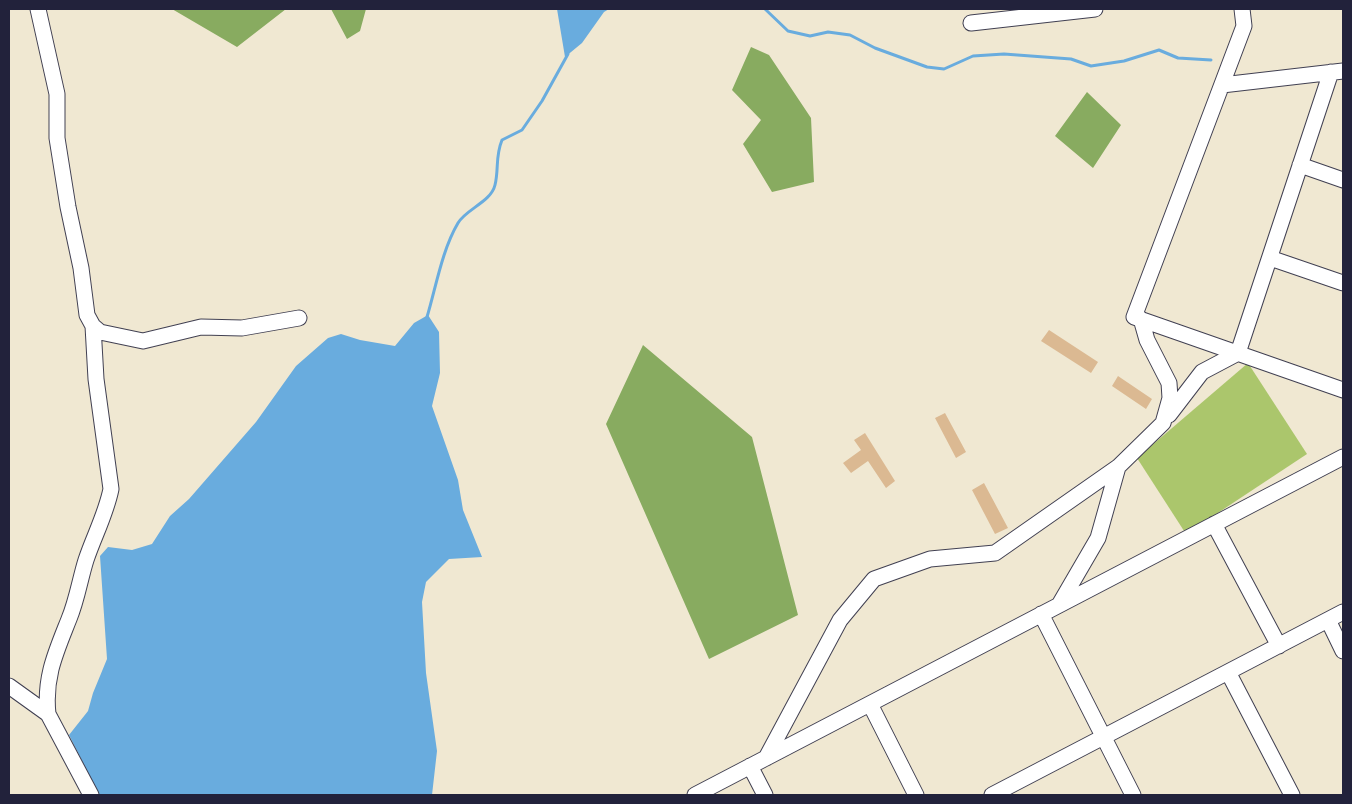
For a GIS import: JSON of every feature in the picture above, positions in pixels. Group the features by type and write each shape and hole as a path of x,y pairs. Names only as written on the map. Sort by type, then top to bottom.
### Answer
{"street":[{"path":"38,9 57,94 59,148 68,207 82,268 87,315 93,326 100,332 143,341 201,327 242,328 299,318"},
{"path":"971,23 1094,9"},
{"path":"1242,9 1244,26 1134,317 1343,390"},
{"path":"766,758 840,620 874,579 930,559 995,553 1118,468 1163,423 1202,372 1238,353 1300,165 1337,71 1222,85"},
{"path":"1300,165 1343,180"},
{"path":"1270,258 1343,283"},
{"path":"1141,319 1147,340 1169,383 1170,398 1163,423"},
{"path":"91,795 48,714 46,693 56,648 70,618 86,560 108,507 111,488 96,379 93,326"},
{"path":"695,795 1343,456"},
{"path":"1059,605 1098,538 1118,468"},
{"path":"1214,524 1279,646"},
{"path":"992,795 1343,612"},
{"path":"1041,614 1104,737 1130,794"},
{"path":"1328,620 1343,651"},
{"path":"1228,672 1292,795"},
{"path":"9,686 48,714"},
{"path":"870,704 916,795"},
{"path":"750,766 765,795"}],"green space":[{"path":"172,9 286,9 237,47"},
{"path":"331,9 366,9 360,31 347,39"},
{"path":"751,47 769,55 811,118 814,182 772,192 743,144 761,120 732,90"},
{"path":"1087,92 1121,125 1093,168 1055,136"},
{"path":"643,345 752,437 798,615 709,659 606,424"},
{"path":"1248,363 1307,454 1186,534 1137,458"}],"water":[{"path":"557,9 609,9 604,12 582,43 565,57"},
{"path":"428,315 439,332 440,373 432,406 458,480 463,510 482,557 449,559 426,582 422,602 426,673 437,751 432,795 99,795 69,735 88,711 107,659 100,556 108,547 132,550 152,544 170,516 189,499 256,422 296,366 328,338 341,334 360,340 395,346 414,323"}],"building":[{"path":"1049,330 1098,362 1091,373 1041,341"},
{"path":"1118,376 1152,399 1146,409 1112,386"},
{"path":"945,413 966,452 956,458 935,418"},
{"path":"865,433 895,481 886,488 868,461 851,473 843,463 861,450 854,440"},
{"path":"984,483 1008,528 995,534 972,490"}],"waterway":[{"path":"765,9 788,31 810,36 828,32 850,35 875,48 927,67 944,69 973,56 1004,54 1071,59 1091,66 1124,61 1159,50 1178,58 1211,60"},
{"path":"427,317 452,234 462,218 484,201 493,191 502,140 522,130 542,101 568,54"}]}
